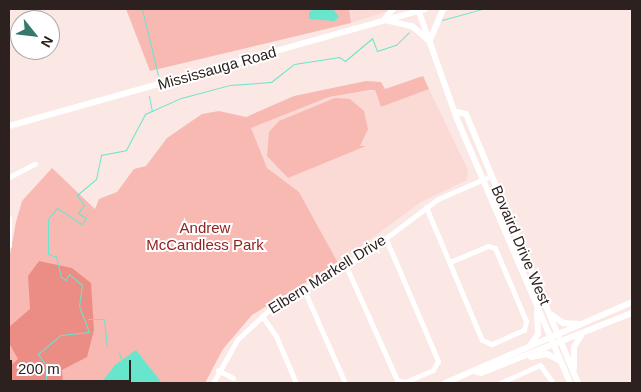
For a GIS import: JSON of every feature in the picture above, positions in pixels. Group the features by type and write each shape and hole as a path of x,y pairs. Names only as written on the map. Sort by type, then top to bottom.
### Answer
{"main road":[{"path":"393,9 384,19 412,26 430,42 443,9"},
{"name":"Mississauga Road","path":"9,126 420,9"},
{"name":"Bovaird Drive West","path":"420,9 430,42 483,180 570,383"},
{"name":"Bovaird Drive West","path":"457,112 466,114 578,383"},
{"path":"525,348 538,334 535,301"},
{"path":"445,383 632,302"},
{"path":"545,303 557,320 583,323"},
{"path":"474,371 481,373 632,313"},
{"path":"575,374 574,344 587,332"},
{"path":"526,356 548,354 560,361"}],"street":[{"path":"9,177 35,164"},
{"name":"Elbern Markell Drive","path":"213,383 218,370 237,340 262,316 346,266 386,239 426,207 492,176"},
{"path":"426,207 484,342 492,344 524,330 526,321 495,248 488,246 450,262"},
{"path":"9,218 9,245"},
{"path":"346,266 397,380 405,382 433,370 438,360 386,239"},
{"path":"304,290 345,383"},
{"path":"262,316 276,336 296,383"},
{"path":"500,383 540,365 553,383"},
{"path":"218,370 233,378"}],"shaded area":[{"path":"314,9 333,9 339,17 334,21 309,19 309,12"},
{"path":"349,9 394,9 351,23"},
{"path":"429,89 468,170 467,180 421,202 338,263 299,192 267,168 250,128 329,97 375,90 381,107"},
{"path":"39,261 72,268 91,283 94,330 87,357 62,370 63,383 9,383 9,367 18,359 9,343 9,327 30,309 28,276"},
{"path":"136,350 162,383 101,383 115,365"}],"green space":[{"path":"126,9 349,9 351,23 150,71"},
{"name":"Andrew McCandless Park","path":"423,76 429,89 381,107 375,90 370,90 329,97 251,128 267,168 299,192 338,263 252,315 223,349 205,383 9,383 9,260 16,222 22,201 52,168 95,209 99,199 117,192 134,169 146,166 167,138 202,114 219,111 246,117 294,96 366,81 381,82 385,89"},
{"path":"335,98 350,99 364,111 368,129 360,146 366,146 288,178 267,156 269,132 279,121"}],"waterway":[{"path":"142,9 158,75"},
{"path":"442,20 482,9"},
{"path":"46,383 46,365 38,354 61,335 89,332 79,306 82,285 69,274 66,280 61,277 56,257 48,254 48,219 57,208 82,224 86,218 78,213 84,205 77,195 96,179 101,155 126,150 145,114 181,98 230,85 271,82 294,64 339,57 345,61 372,38 377,51 396,45 409,32"},
{"path":"149,96 152,111"},
{"path":"88,319 104,319 107,346"},
{"path":"119,353 121,359"}]}
